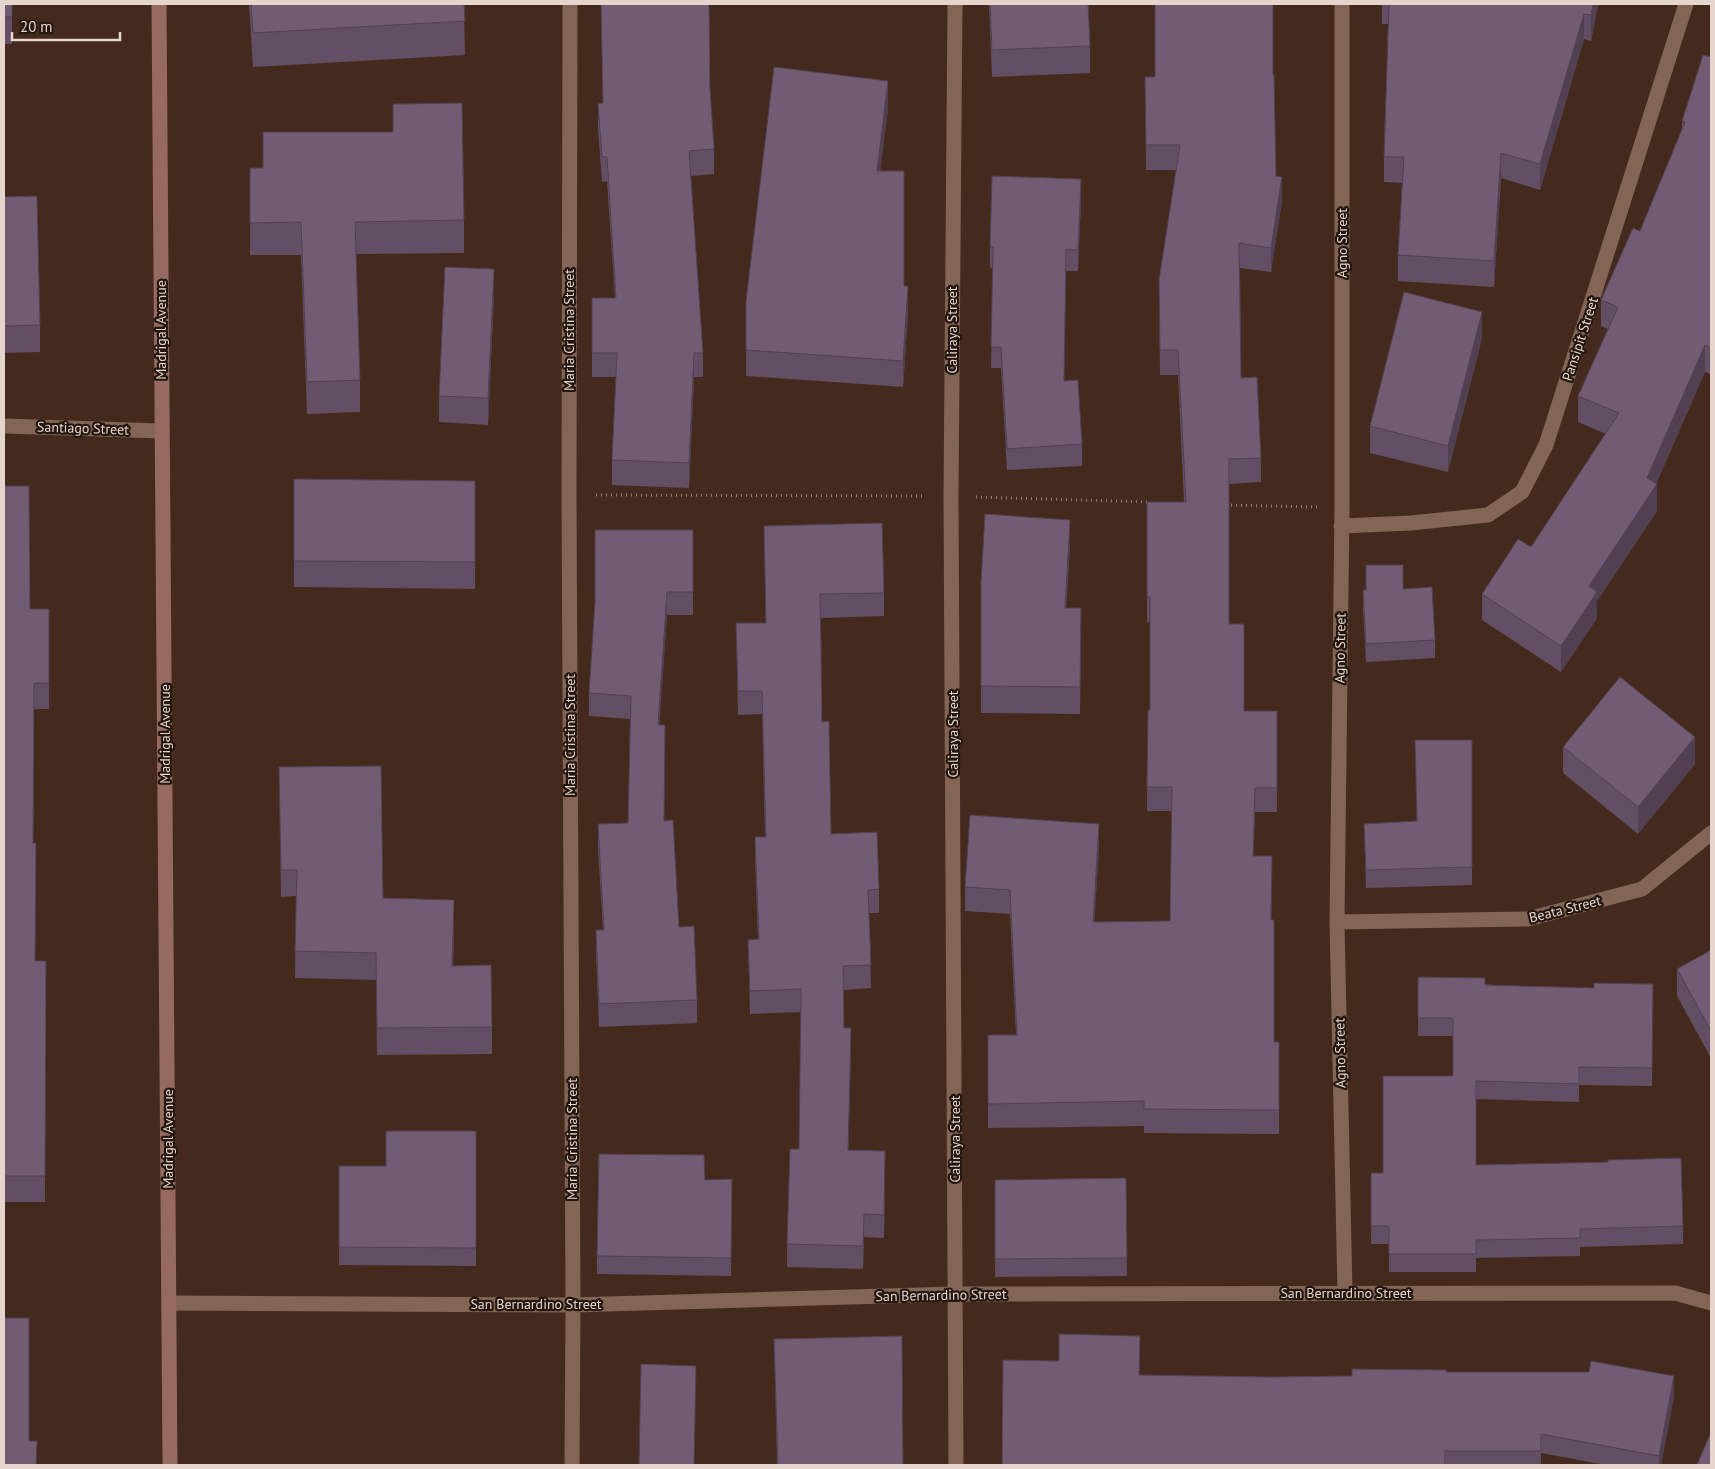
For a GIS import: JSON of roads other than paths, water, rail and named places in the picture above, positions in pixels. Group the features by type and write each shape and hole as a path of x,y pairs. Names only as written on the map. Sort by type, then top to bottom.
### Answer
{"street":[{"name":"Madrigal Avenue","path":"159,4 170,1465"},
{"name":"Maria Cristina Street","path":"570,4 569,515 573,1305 572,1465"},
{"name":"Caliraya Street","path":"954,4 951,496 956,1465"},
{"name":"Agno Street","path":"1342,4 1341,526 1337,922 1345,1292"},
{"name":"Pansipit Street","path":"1341,526 1488,515 1522,492 1546,445 1686,4"},
{"name":"Santiago Street","path":"4,426 162,431"},
{"name":"Beata Street","path":"1337,922 1528,919 1642,890 1711,833"},
{"name":"San Bernardino Street","path":"170,1303 573,1305 956,1294 1345,1292 1675,1293 1711,1303"}]}
